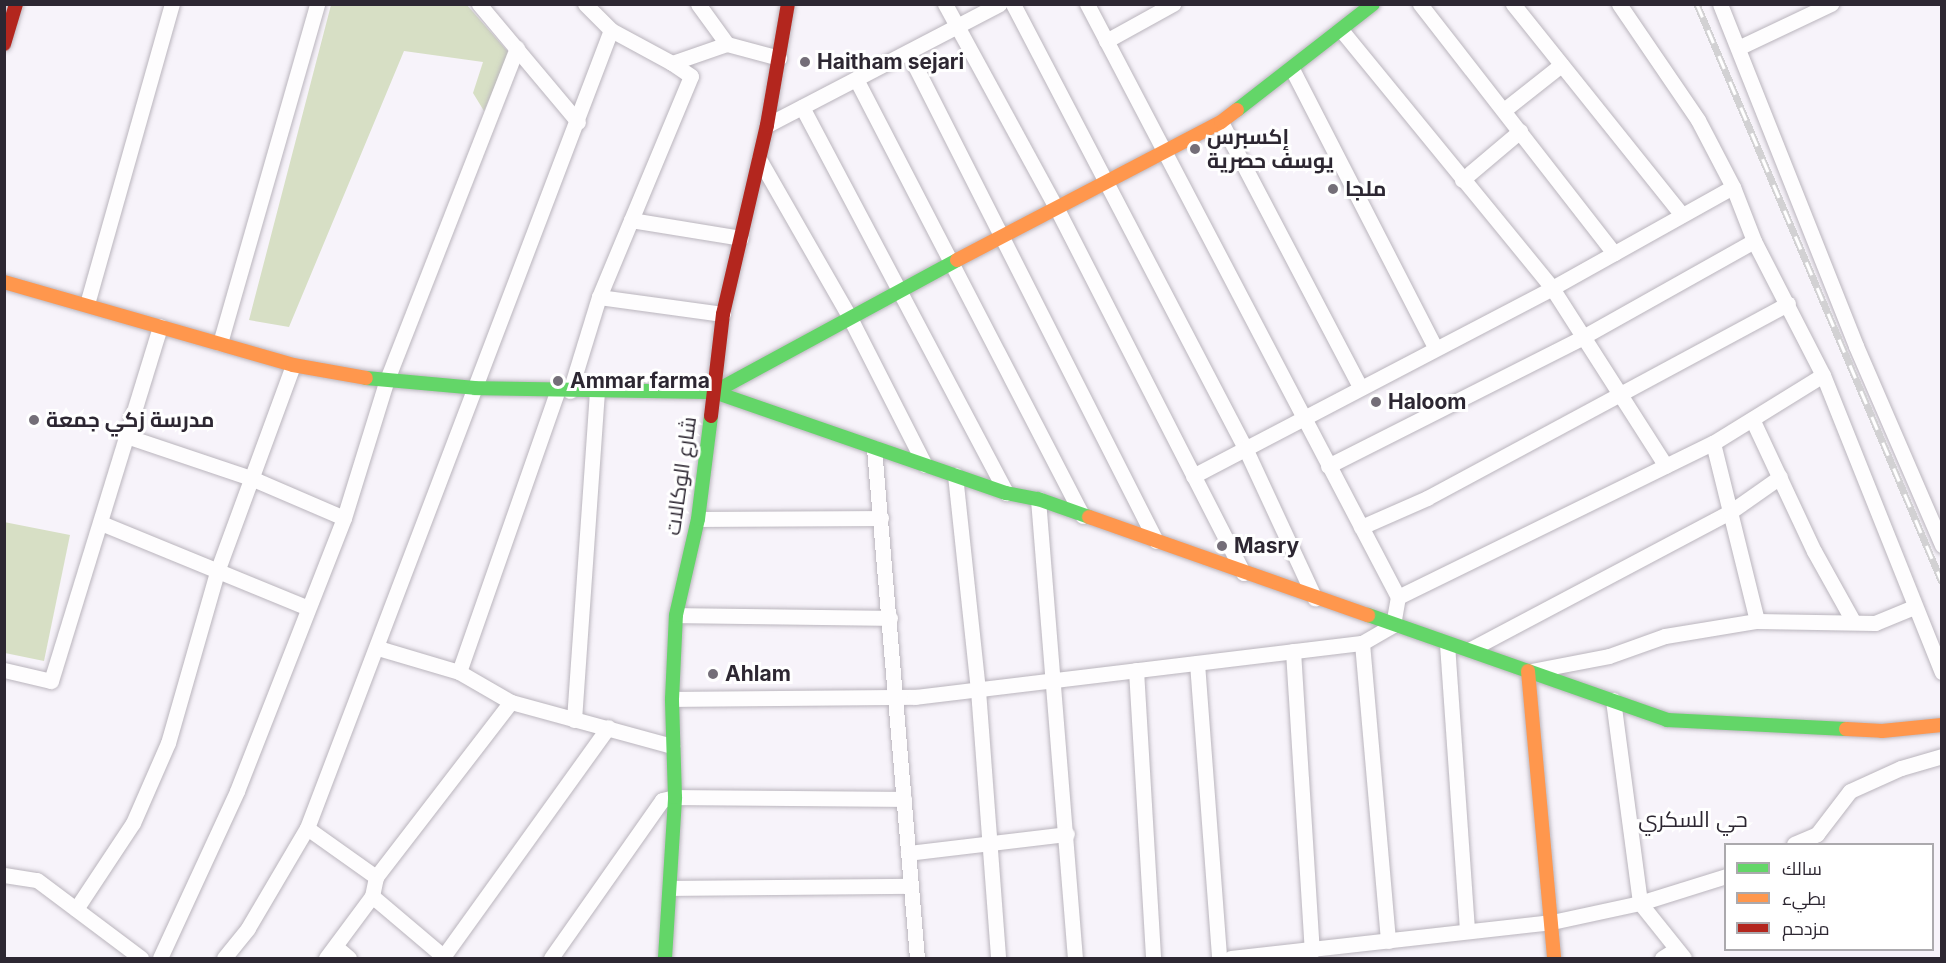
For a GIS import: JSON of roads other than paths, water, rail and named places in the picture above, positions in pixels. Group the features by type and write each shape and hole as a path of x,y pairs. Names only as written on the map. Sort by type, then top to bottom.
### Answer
{"street":[{"path":"4,44 16,4"},
{"path":"87,304 172,4"},
{"path":"220,343 317,4"},
{"path":"479,4 578,122"},
{"path":"459,672 599,297 691,76 611,30 585,4"},
{"path":"698,4 727,44"},
{"name":"شارع الوكالات","path":"665,958 675,797 672,699 676,615 698,519 723,314 767,125 788,4"},
{"path":"945,4 1057,209 1244,574"},
{"path":"767,125 999,4"},
{"path":"1013,4 1245,448 1315,598"},
{"path":"672,699 897,698 978,690 1362,643 1393,625 1398,597 1302,418 1087,4"},
{"path":"1106,40 1173,4"},
{"path":"714,392 849,316 1107,184 1221,122 1292,69 1372,4"},
{"path":"1420,4 1614,254"},
{"path":"1513,4 1682,215"},
{"path":"1619,4 1698,120 1733,187 1754,241 1823,375 1941,672"},
{"path":"1720,4 1740,47 1856,346 1941,545"},
{"path":"1740,47 1831,4"},
{"path":"224,958 248,928 307,828 378,648 611,30"},
{"path":"1341,30 1552,288 1581,338 1620,394 1665,466"},
{"path":"672,63 727,44 780,58"},
{"path":"160,958 237,791 344,518 386,382 517,48"},
{"path":"908,52 1004,236 1156,541"},
{"path":"1504,110 1561,65"},
{"path":"1292,69 1435,347"},
{"path":"856,79 1083,516"},
{"path":"802,107 902,289 1006,493"},
{"path":"1221,122 1360,387"},
{"path":"1462,180 1520,131"},
{"path":"759,159 849,316 925,465"},
{"path":"1193,476 1435,347 1552,288 1733,187"},
{"path":"632,220 741,238"},
{"path":"1328,466 1581,338 1754,241"},
{"path":"4,282 293,365 386,382 564,391 714,392 1006,493 1038,499 1244,574 1447,644 1471,650 1667,720 1745,726 1882,731 1941,725"},
{"path":"599,297 723,314"},
{"path":"1361,527 1427,498 1788,304"},
{"path":"4,670 51,681 160,326"},
{"path":"76,909 133,823 168,742 218,569 293,365"},
{"path":"1398,597 1713,443 1753,421 1823,375"},
{"path":"574,720 597,391"},
{"path":"1753,421 1814,551 1854,621"},
{"path":"126,436 251,478 344,518"},
{"path":"1713,443 1757,621"},
{"path":"874,448 897,698 917,958"},
{"path":"955,475 978,690 998,958"},
{"path":"1471,650 1730,512 1780,477"},
{"path":"1038,499 1055,680 1076,958"},
{"path":"698,519 881,518"},
{"path":"101,523 218,569 308,608"},
{"path":"1528,671 1609,656 1665,636 1757,621 1875,622 1914,607"},
{"path":"676,615 890,618"},
{"path":"1362,643 1388,941"},
{"path":"1447,644 1467,930"},
{"path":"378,648 459,672 511,702 672,746"},
{"path":"1293,651 1312,951"},
{"path":"1197,663 1219,958"},
{"path":"1136,670 1153,958"},
{"path":"1528,671 1554,958"},
{"path":"1613,700 1640,903 1680,954 1662,958"},
{"path":"349,958 331,953 372,896 376,877 511,702"},
{"path":"372,896 444,958 608,727"},
{"path":"1796,843 1817,834 1850,791 1941,756"},
{"path":"551,958 662,800 675,797 904,799"},
{"path":"307,828 376,877"},
{"path":"908,853 1067,834"},
{"path":"4,875 37,880 141,958"},
{"path":"1238,958 1552,922 1640,903 1724,876"},
{"path":"671,888 910,886"},
{"path":"1354,946 1366,958"}],"railway":[{"path":"1697,4 1942,582"}],"place":[{"name":"Haitham sejari","path":"805,62"},
{"name":"إكسبرس يوسف حصرية","path":"1195,149"},
{"name":"ملجا","path":"1333,189"},
{"name":"Ammar farma","path":"558,381"},
{"name":"Haloom","path":"1376,402"},
{"name":"مدرسة زكي جمعة","path":"34,420"},
{"name":"Masry","path":"1222,546"},
{"name":"Ahlam","path":"713,674"}],"district":[{"name":"حي السكري","path":"1693,820"}]}
